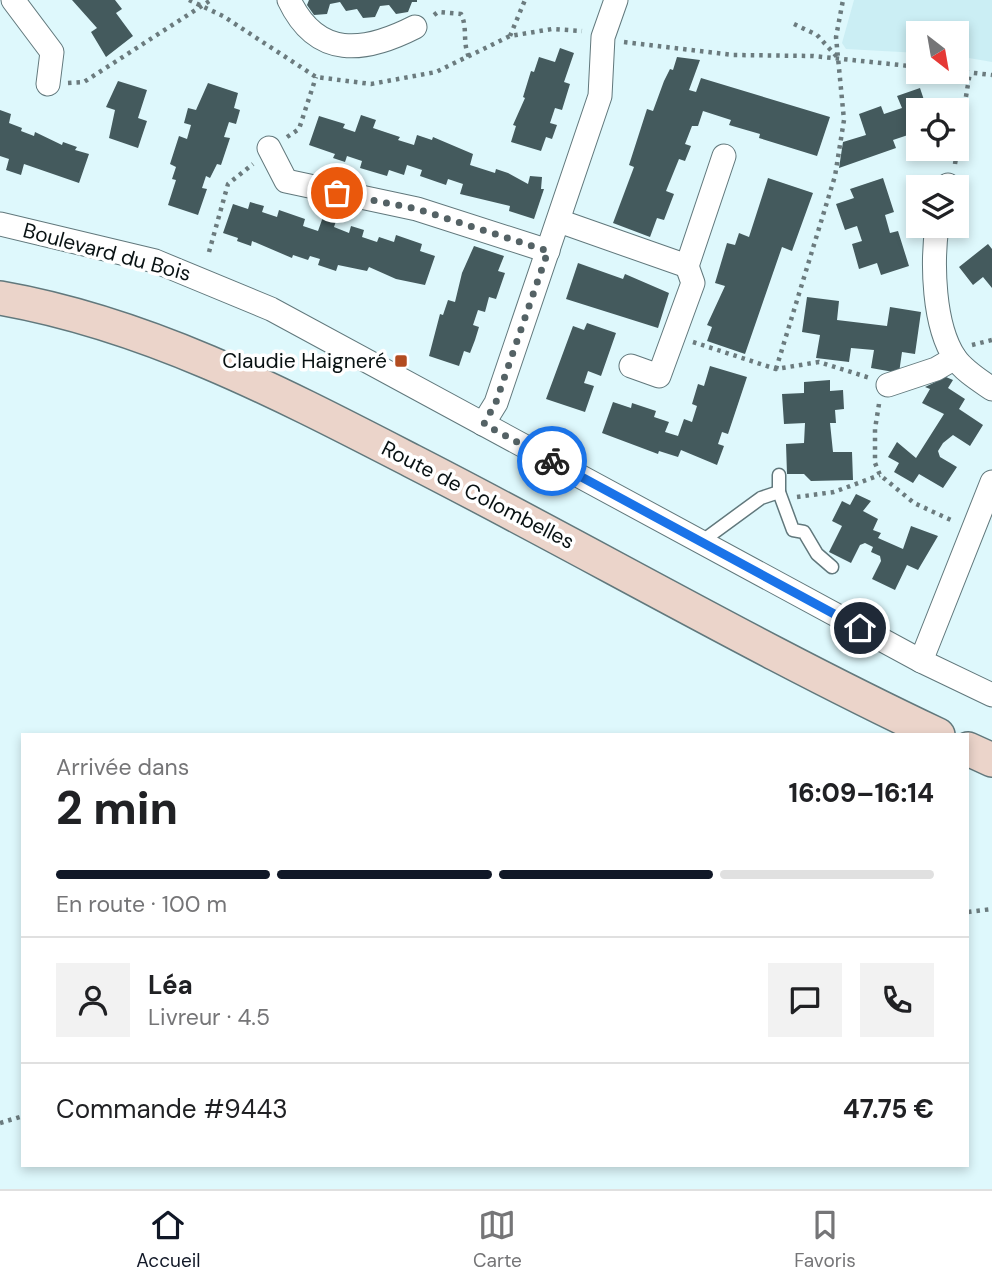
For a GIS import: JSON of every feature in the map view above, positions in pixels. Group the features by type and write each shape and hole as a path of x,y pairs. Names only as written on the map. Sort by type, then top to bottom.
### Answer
{"main road":[{"name":"Route de Colombelles","path":"0,299 51,309 138,335 268,387 934,733"},
{"path":"969,749 992,760"}],"street":[{"path":"13,0 52,52 48,84"},
{"path":"289,0 309,33 327,41 367,46 389,40 415,27"},
{"path":"484,424 496,402 600,96 603,37 616,0"},
{"path":"269,148 286,181 417,209 548,251"},
{"path":"631,366 659,376 676,336 693,283 687,266 724,156"},
{"path":"559,220 687,266"},
{"name":"Boulevard du Bois","path":"0,223 90,243 191,274 271,309 921,661 992,695"},
{"path":"935,238 933,256 940,315 955,358 969,373 992,389"},
{"path":"888,385 918,376 955,358"},
{"path":"921,661 983,535 992,482"}],"lane":[{"path":"779,475 779,492 793,530 804,532 817,554 832,567"},
{"path":"701,542 761,498 779,492"}],"path":[{"path":"48,84 84,82 211,0"},
{"path":"525,0 510,36 552,29 590,33"},
{"path":"776,369 839,158 844,120 836,37 843,0"},
{"path":"415,27 438,12 461,13 466,25 464,47 469,57"},
{"path":"794,24 817,35 838,59"},
{"path":"620,41 733,55 838,59 906,66"},
{"path":"970,72 992,75"},
{"path":"209,252 228,184 240,177 269,148 299,129 316,77"},
{"path":"951,175 960,151 968,84"},
{"path":"676,336 776,369 819,362 888,385 877,410 874,429 875,463 880,475 914,503 983,535"},
{"path":"793,497 821,495 880,475"},
{"path":"969,912 992,909"},
{"path":"0,1123 21,1117"}],"shaded area":[{"path":"854,0 992,0 992,62 970,58 970,21 906,21 906,52 846,49 842,43"}],"building":[{"path":"72,0 115,0 122,9 116,13 133,36 106,57 91,32 97,28"},
{"path":"309,0 417,2 412,2 408,12 396,14 389,5 380,6 375,17 363,18 357,9 346,11 340,2 330,4 327,14 314,15 307,5"},
{"path":"560,48 574,53 564,82 570,84 562,110 555,108 550,123 557,125 552,139 546,137 541,151 511,142 516,126 513,125 525,98 523,97 531,71 534,72 539,57 555,62"},
{"path":"677,57 700,60 689,90 696,92 701,78 830,117 817,156 759,138 760,134 729,125 731,120 703,111 698,126 692,126 685,144 691,146 685,161 679,159 666,191 674,194 664,220 657,218 650,237 613,223 634,167 629,165 647,109 653,111 664,81 670,69 673,70"},
{"path":"118,81 147,90 138,118 147,121 138,148 109,138 115,110 106,107"},
{"path":"208,83 238,93 234,108 240,110 236,124 229,122 224,137 230,138 221,165 217,164 210,178 206,176 202,188 207,189 198,215 168,205 176,180 172,179 176,167 170,164 179,136 187,139 191,125 184,123 188,108 196,110"},
{"path":"920,88 923,98 906,98 906,136 893,140 896,148 839,168 843,142 866,135 859,114 881,106 884,114 902,108 897,96"},
{"path":"0,110 11,114 9,123 22,128 21,131 34,136 35,132 89,154 79,183 24,164 21,175 6,170 9,159 0,156"},
{"path":"361,115 376,120 373,128 400,137 398,140 414,145 417,135 432,140 433,137 473,154 470,165 495,173 496,169 528,184 530,176 542,177 541,189 544,189 534,219 509,211 510,206 460,194 463,184 448,179 446,185 420,176 422,170 407,165 404,175 389,170 387,176 360,168 362,161 347,156 345,162 333,158 335,154 309,145 319,116 345,124 343,128 355,132"},
{"path":"768,178 813,193 792,251 782,247 745,354 707,341 712,327 707,325 725,286 715,283 727,243 735,245 739,233 749,237"},
{"path":"883,178 894,212 885,215 890,233 898,231 909,266 881,275 877,263 859,269 852,244 862,241 857,226 845,230 836,204 854,198 850,189"},
{"path":"250,202 264,206 262,212 277,217 279,210 305,219 303,226 318,231 323,217 336,221 334,227 349,233 351,226 364,230 362,237 377,242 379,237 394,242 396,235 422,244 420,251 435,256 425,285 396,279 369,267 367,271 338,265 336,271 318,265 320,259 310,256 308,260 293,255 292,258 252,241 251,246 237,241 238,238 223,233 233,204 248,209"},
{"path":"988,244 992,249 992,288 983,277 973,285 959,267"},
{"path":"474,246 504,256 498,271 505,273 496,299 489,297 485,312 478,310 473,325 479,327 475,340 470,353 464,351 459,366 429,356 440,314 443,315 448,300 455,302 462,273"},
{"path":"578,263 623,279 625,274 669,293 658,328 566,299"},
{"path":"807,297 839,301 837,320 887,326 890,307 921,312 915,354 902,352 899,373 871,368 874,350 851,348 849,362 816,358 820,335 802,332"},
{"path":"587,323 616,333 601,376 588,371 584,383 594,386 585,412 546,399 573,326 584,330"},
{"path":"710,366 747,377 728,434 722,432 718,444 724,446 717,465 681,450 678,457 659,451 658,454 602,433 613,402 631,408 632,403 656,411 654,417 669,422 665,432 678,436 684,419 692,422 697,406 692,404 698,384 704,386"},
{"path":"946,377 953,380 948,388 965,399 959,409 983,425 970,446 953,435 943,443 938,451 940,457 957,467 943,488 919,474 913,483 894,472 899,463 888,457 897,442 916,458 944,414 922,403 930,389 925,387"},
{"path":"830,380 830,391 843,390 844,409 835,410 836,423 830,423 833,452 852,452 853,480 811,481 804,474 787,474 786,444 804,443 805,423 784,424 782,394 804,393 804,382"},
{"path":"856,494 871,501 863,511 878,519 873,530 881,533 878,538 903,549 911,526 938,536 918,570 907,565 895,590 872,579 881,561 880,556 871,552 873,547 865,543 860,545 851,563 829,552 842,526 832,521 842,501 850,505"}],"way so far":[{"path":"337,193 417,209 548,251 496,402 484,424 552,461"}],"place":[{"name":"Claudie Haigneré","path":"401,361"}],"route":[{"path":"552,461 860,628"}]}
